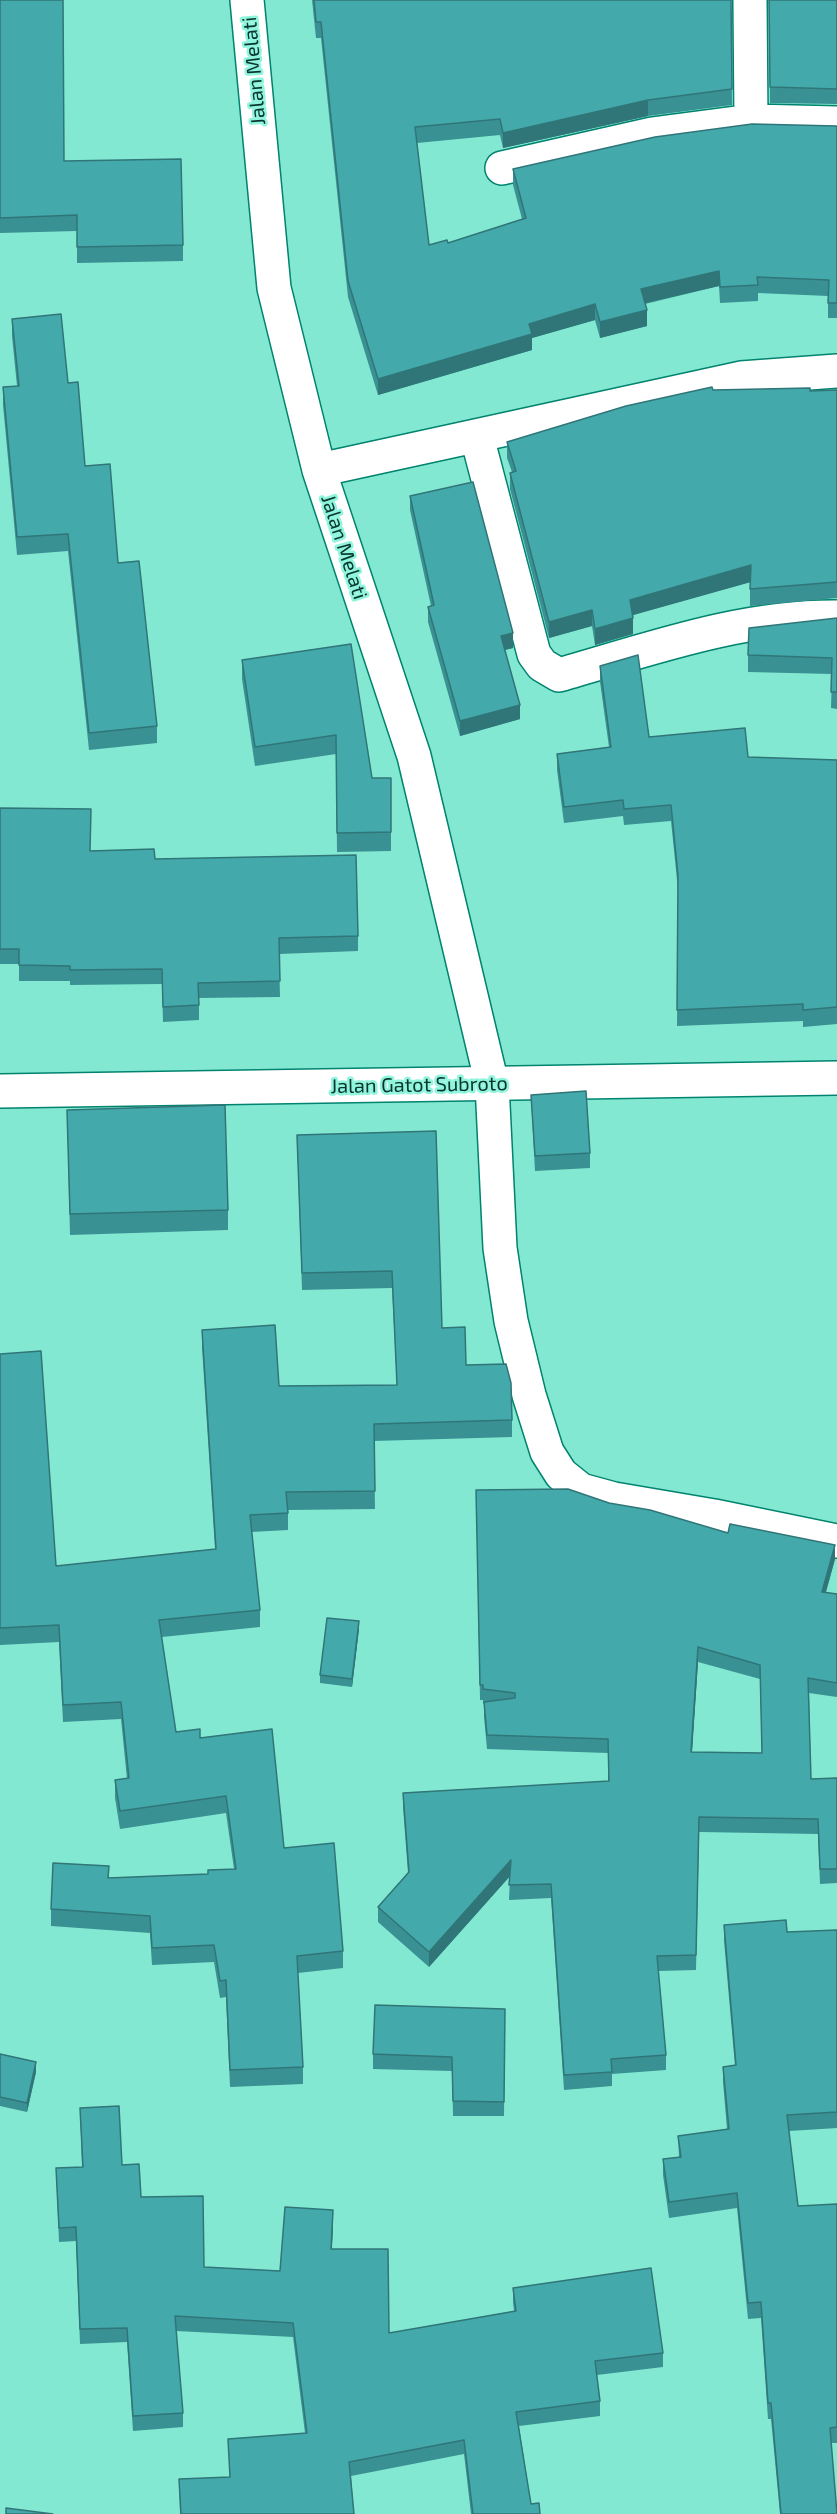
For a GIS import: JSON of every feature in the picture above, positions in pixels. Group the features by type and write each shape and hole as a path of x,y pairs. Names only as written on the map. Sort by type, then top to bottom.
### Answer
{"main road":[{"name":"Jalan Melati","path":"247,0 274,288 319,470 414,756 492,1084 500,1248 511,1322 529,1395 547,1452 561,1474 582,1490 614,1500 714,1516 837,1541"},
{"path":"750,0 751,121"},
{"path":"502,168 652,134 751,121 837,123"},
{"path":"319,470 741,378 837,371"},
{"path":"477,437 534,654 542,665 559,675 738,626 796,617 837,617"},
{"name":"Jalan Gatot Subroto","path":"0,1091 837,1078"}],"building":[{"path":"0,0 63,0 64,161 181,159 183,245 77,247 77,215 0,218"},
{"path":"314,0 731,0 732,89 648,100 503,133 500,119 415,127 429,245 447,240 448,243 526,218 513,169 655,137 752,124 837,126 837,303 828,303 829,280 757,277 758,285 720,287 719,271 641,289 647,310 600,322 595,304 529,324 532,334 378,379 348,281 321,22 316,22"},
{"path":"769,0 837,0 837,89 770,87"},
{"path":"61,314 68,383 78,382 85,466 110,464 118,563 139,561 157,726 89,733 68,534 17,537 3,387 19,386 12,319"},
{"path":"712,387 713,390 810,388 810,391 837,390 837,582 750,589 751,565 630,600 633,618 595,629 592,610 549,622 510,473 516,471 507,442 626,406"},
{"path":"473,482 513,633 501,636 520,705 460,721 428,607 434,605 410,496"},
{"path":"837,618 837,692 831,692 832,658 748,655 749,628"},
{"path":"351,644 372,778 391,778 391,832 337,833 336,735 255,747 242,660"},
{"path":"638,655 649,737 745,728 748,757 837,760 837,1007 803,1010 803,1004 677,1010 678,875 671,805 624,809 623,800 564,807 557,754 611,747 600,666"},
{"path":"0,808 91,809 90,851 154,849 155,859 356,855 358,936 279,938 280,981 198,983 199,1005 163,1007 162,969 70,970 70,966 19,965 19,949 0,949"},
{"path":"586,1091 590,1153 535,1156 531,1095"},
{"path":"225,1105 228,1210 70,1214 67,1110"},
{"path":"436,1131 442,1328 465,1327 466,1365 506,1364 511,1383 512,1420 374,1424 375,1491 286,1492 288,1513 250,1515 260,1610 159,1620 176,1732 200,1729 200,1738 272,1729 284,1848 334,1843 343,1951 297,1956 303,2067 230,2070 226,1980 220,1981 214,1945 152,1948 150,1916 51,1909 53,1863 109,1866 108,1878 208,1874 208,1870 236,1869 226,1796 120,1811 115,1780 129,1778 121,1702 63,1705 59,1625 0,1628 0,1354 41,1351 56,1566 216,1549 202,1330 275,1325 279,1386 397,1385 392,1271 302,1273 297,1135"},
{"path":"568,1489 609,1503 650,1510 728,1533 730,1524 835,1545 822,1592 837,1594 837,1683 808,1678 811,1779 837,1778 837,1869 820,1869 818,1819 699,1817 696,1955 657,1956 666,2055 611,2059 612,2072 564,2075 551,1884 509,1885 511,1860 429,1952 378,1907 409,1872 403,1793 609,1781 608,1739 487,1735 484,1702 515,1698 515,1693 483,1689 483,1685 480,1685 476,1490","holes":["698,1647 760,1665 762,1753 691,1752"]},
{"path":"327,1618 359,1621 352,1679 320,1675"},
{"path":"786,1920 787,1932 837,1930 837,2112 787,2115 798,2206 837,2204 837,2427 830,2428 837,2514 781,2514 771,2403 768,2403 761,2302 748,2303 737,2193 669,2202 663,2159 681,2157 678,2136 729,2129 723,2067 736,2065 724,1925"},
{"path":"375,2005 505,2009 504,2102 453,2101 452,2057 373,2054"},
{"path":"0,2054 36,2062 27,2103 0,2097"},
{"path":"119,2106 122,2165 139,2164 141,2197 203,2196 204,2267 280,2271 285,2207 333,2210 331,2249 388,2249 389,2333 516,2311 513,2288 651,2268 663,2353 595,2361 600,2401 516,2412 531,2504 539,2503 540,2514 473,2514 464,2440 349,2462 354,2514 181,2514 179,2479 230,2477 228,2439 307,2433 293,2323 175,2316 183,2413 133,2416 127,2328 80,2329 76,2227 59,2228 56,2168 83,2167 80,2108"},
{"path":"6,2508 53,2514 6,2514"}]}
